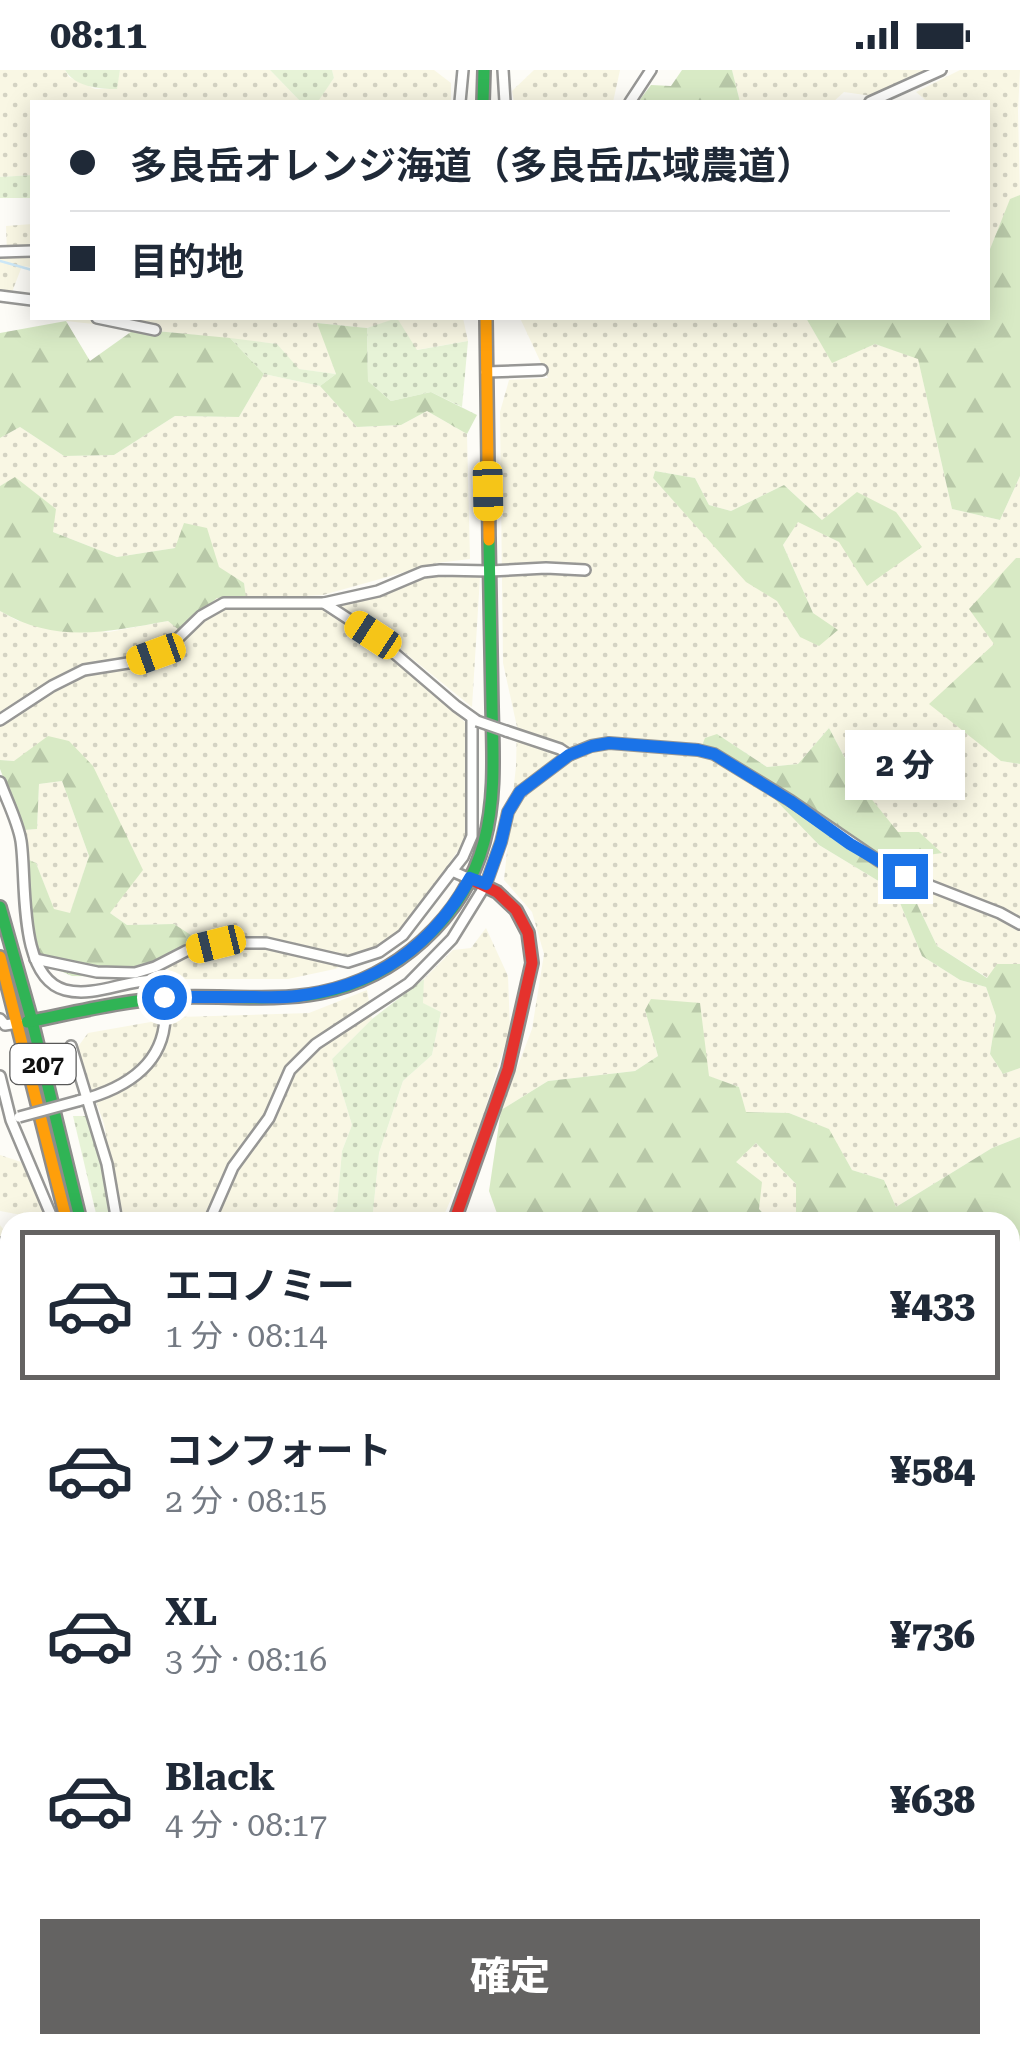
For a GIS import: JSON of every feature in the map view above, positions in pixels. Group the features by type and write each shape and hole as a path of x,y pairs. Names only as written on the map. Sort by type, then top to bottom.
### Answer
{"main road":[{"path":"483,100 484,70"},
{"path":"18,1023 164,997 295,997 345,986 396,963 433,933 458,901 480,858 493,775 486,320"},
{"path":"458,1212 495,1113 532,963 532,945 520,913 499,892 470,878"},
{"name":"207","path":"0,907 79,1212"},
{"name":"207","path":"0,956 65,1212"}],"street":[{"path":"460,100 463,70"},
{"path":"502,70 505,100"},
{"path":"631,100 651,70"},
{"path":"916,81 923,70"},
{"path":"874,100 941,70"},
{"path":"0,252 30,251"},
{"path":"0,296 30,300"},
{"path":"106,320 156,330"},
{"path":"486,372 542,370"},
{"path":"0,720 84,670 134,662 156,654 201,616 224,603 324,603 378,591 423,572 440,570 584,570"},
{"path":"324,603 373,635 474,720 569,755"},
{"path":"35,959 97,972 134,973 216,944 266,943 348,962 379,952 404,935 464,857 472,836 474,720"},
{"path":"213,1212 233,1167 268,1118 290,1070 316,1044 408,983 452,939 486,884 508,812 520,792 569,755 592,746 609,743 714,754 892,869 1020,924"},
{"path":"0,782 21,838 30,941 48,981 60,989 89,991 151,979 161,984 164,997 164,1032 152,1059 130,1080 82,1100 15,1119 0,1118"},
{"path":"452,871 470,878"},
{"path":"0,1019 5,1025 18,1023"},
{"path":"71,1046 82,1100 107,1164 115,1212"},
{"path":"0,1076 50,1212"}],"shaded area":[{"path":"0,70 65,70 69,77 95,89 116,89 120,70 270,70 299,100 30,100 30,175 0,177"},
{"path":"332,70 434,70 451,83 451,100 299,100 319,99 334,78"},
{"path":"534,70 620,70 613,100 514,100 512,91"},
{"path":"732,70 927,70 872,96 844,92 835,100 740,100"},
{"path":"960,70 1020,70 1020,195 1010,200 990,249 990,100 926,100 916,92"},
{"path":"30,224 30,267 22,266 12,292 0,291 0,254 7,253 6,226"},
{"path":"394,320 367,328 318,323 336,374 298,369 277,344 66,321"},
{"path":"398,320 463,320 468,341 416,350"},
{"path":"521,320 807,320 832,362 875,344 918,358 952,509 1000,520 1020,476 1020,558 1016,558 995,644 1001,761 1020,764 1020,964 998,964 988,978 937,946 909,887 914,857 941,852 898,833 857,781 829,728 798,764 767,767 717,734 819,845 895,891 922,956 960,980 986,987 996,1016 990,1054 1003,1074 1020,1068 1020,1137 992,1148 896,1207 884,1180 852,1170 828,1129 789,1113 745,1112 739,1087 708,1076 645,1010 658,1056 635,1071 548,1081 501,1110 532,1029 544,954 532,912 504,880 517,727 503,663 500,412 509,380 548,378","holes":["655,471 695,478 709,505 731,511 784,485 822,520 922,547 839,542 798,521 783,545 813,613 800,637 777,600 746,581 653,478"]},
{"path":"264,374 320,386 357,427 401,425 427,411 467,434 470,559 437,563 323,595 255,599 321,607 378,642 466,723 468,836 408,923 380,949 335,969 288,979 175,979 166,966 199,942 174,924 127,925 110,913 93,766 0,760 0,611 18,621 109,632 168,621 179,629 217,598 245,598 244,583 175,548 117,557 53,532 15,478 0,486 0,438 20,427 64,456 114,455 175,416 239,417"},
{"path":"433,575 480,577 472,707 378,631 338,606 385,595"},
{"path":"62,781 89,856 70,914 54,910 36,863 27,859 24,830 37,829 39,784"},
{"path":"486,928 508,976 510,1029 472,1151 445,1212 373,1212 379,1153 403,1081 432,1055 441,1012 422,1003 424,979 453,950 471,948"},
{"path":"367,990 372,1019 332,1059 352,1125 342,1151 333,1212 119,1212 104,1124 77,1048 88,1033 179,1017 309,1013"},
{"path":"756,1143 796,1184 796,1212 762,1212 735,1162"},
{"path":"0,1155 24,1163 44,1212 0,1211"}],"green space":[{"path":"65,70 120,70 117,89 81,83"},
{"path":"270,70 332,70 334,78 319,100 299,100"},
{"path":"682,70 732,70 740,100 640,100 651,85 671,86"},
{"path":"30,175 30,198 0,198 0,177"},
{"path":"1020,195 1020,476 1000,520 952,509 918,359 875,344 832,363 807,320 990,320 990,249 1010,199"},
{"path":"398,320 417,350 468,341 462,407 431,392 391,401 368,381 367,328"},
{"path":"66,321 90,361 135,329 230,338 264,374 239,417 175,416 114,455 64,456 20,427 0,438 0,333"},
{"path":"317,323 367,328 368,381 391,401 431,392 477,415 467,434 427,411 401,425 357,427 320,386 336,374"},
{"path":"230,338 277,344 299,369 336,374 320,386 264,374"},
{"path":"655,471 695,478 709,505 731,511 784,485 822,520 857,492 896,512 922,547 867,586 839,542 798,522 783,545 813,613 838,630 819,646 800,637 777,601 746,582 653,478"},
{"path":"15,477 56,509 53,532 117,557 175,548 184,523 207,528 219,567 244,583 246,598 217,598 179,630 168,621 103,631 62,632 0,611 0,486"},
{"path":"1020,558 1020,764 1001,761 929,704 994,644 969,609"},
{"path":"829,728 857,781 898,832 919,832 942,853 914,857 909,887 937,946 987,978 997,964 1020,964 1020,1068 1003,1074 990,1054 996,1016 986,987 960,980 922,956 895,891 819,845 766,790 706,757 701,748 705,738 717,734 767,767 798,764"},
{"path":"48,736 69,741 93,766 143,870 110,913 127,925 174,924 200,941 166,966 128,977 72,976 42,963 34,930 27,859 36,863 54,909 70,913 89,856 62,781 39,784 37,829 24,830 0,760 14,761"},
{"path":"424,979 423,1003 441,1012 432,1055 403,1081 379,1153 373,1212 333,1212 342,1151 352,1125 332,1059 372,1019"},
{"path":"651,999 700,1003 709,1076 739,1087 746,1112 789,1113 829,1129 852,1170 884,1180 896,1207 992,1148 1020,1137 1020,1212 796,1212 796,1184 756,1143 736,1162 762,1182 762,1212 496,1212 489,1191 501,1110 548,1081 635,1071 658,1056 645,1010"},
{"path":"73,1116 87,1116 111,1164 119,1212 96,1212"}],"waterway":[{"path":"0,261 30,269"}],"traffic: fast":[{"path":"483,100 484,70"},
{"path":"27,1022 157,999 320,993 375,974 423,940 461,896 484,842 490,809 493,758 489,540"},
{"path":"0,907 79,1212"}],"traffic: slow":[{"path":"486,320 489,540"},
{"path":"0,957 64,1212"}],"traffic: jam":[{"path":"458,1212 508,1069 532,963 528,933 516,910 497,892 470,879"}],"route":[{"path":"164,997 295,997 345,986 396,963 433,933 470,878 486,884 508,812 520,792 569,755 609,743 714,754 905,876"}]}
